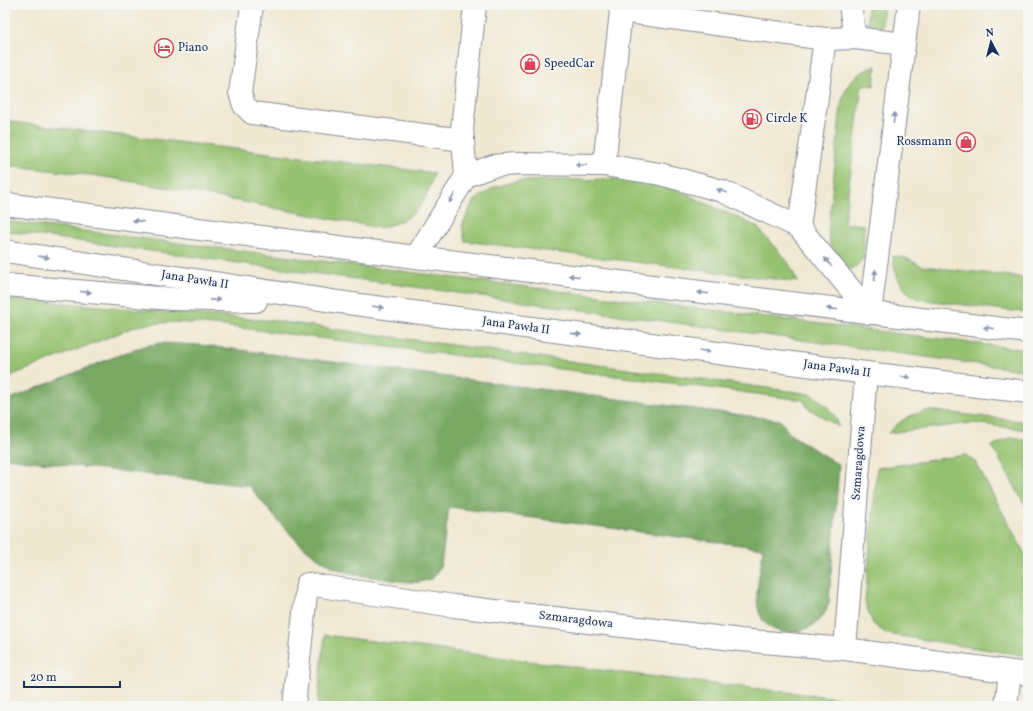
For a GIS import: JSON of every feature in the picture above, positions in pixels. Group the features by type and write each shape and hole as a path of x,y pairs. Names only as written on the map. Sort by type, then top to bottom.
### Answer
{"main road":[{"path":"252,5 240,93 244,105 252,113 463,140"},
{"path":"416,256 466,176 462,129 475,5"},
{"path":"850,5 855,38"},
{"path":"870,314 909,5"},
{"path":"604,165 620,8 825,39 855,38 904,44"},
{"path":"799,227 825,39"},
{"path":"466,176 493,166 500,165 604,165 660,174 722,191 799,227 870,314"},
{"path":"5,204 870,314 1028,332"},
{"name":"Jana Pawła II","path":"5,251 339,302 866,373 1028,392"},
{"path":"5,285 172,299 339,302"},
{"name":"Szmaragdowa","path":"845,649 866,373"},
{"name":"Szmaragdowa","path":"294,706 307,584 454,606 741,640 845,649 1019,673"},
{"path":"1006,706 1019,673"}],"green space":[{"path":"867,5 884,5 881,30 868,28"},
{"path":"876,66 874,86 862,85 844,223 864,225 864,257 855,268 847,269 831,248 828,232 841,106 845,91 852,80 862,72"},
{"path":"5,116 12,122 434,173 427,195 416,210 401,221 379,228 99,176 5,165"},
{"path":"650,178 756,226 788,262 798,282 465,241 462,226 473,202 494,187 517,181"},
{"path":"5,221 1028,350 1028,371 5,231"},
{"path":"893,256 906,258 922,266 1028,278 1028,313 918,299 912,296 903,287 895,269"},
{"path":"5,298 276,321 806,393 814,396 832,412 838,422 839,427 808,408 803,400 233,327 173,322 137,326 5,378"},
{"path":"161,343 201,345 780,420 790,434 839,465 828,606 821,619 809,628 801,631 784,632 769,626 763,620 757,604 757,588 763,548 449,507 441,565 433,578 421,582 409,582 362,575 346,572 331,566 302,546 249,486 5,458 5,401 119,355 144,346"},
{"path":"927,411 1028,422 1028,430 973,423 888,433 905,419 915,414"},
{"path":"1012,437 1028,440 1028,510 992,446"},
{"path":"966,455 976,463 1028,560 1028,656 887,634 873,624 865,602 877,468"},
{"path":"325,635 671,679 910,706 317,706"}],"place":[{"name":"Piano","path":"164,48"},
{"name":"SpeedCar","path":"530,64"},
{"name":"Circle K","path":"752,119"},
{"name":"Rossmann","path":"966,142"}]}
